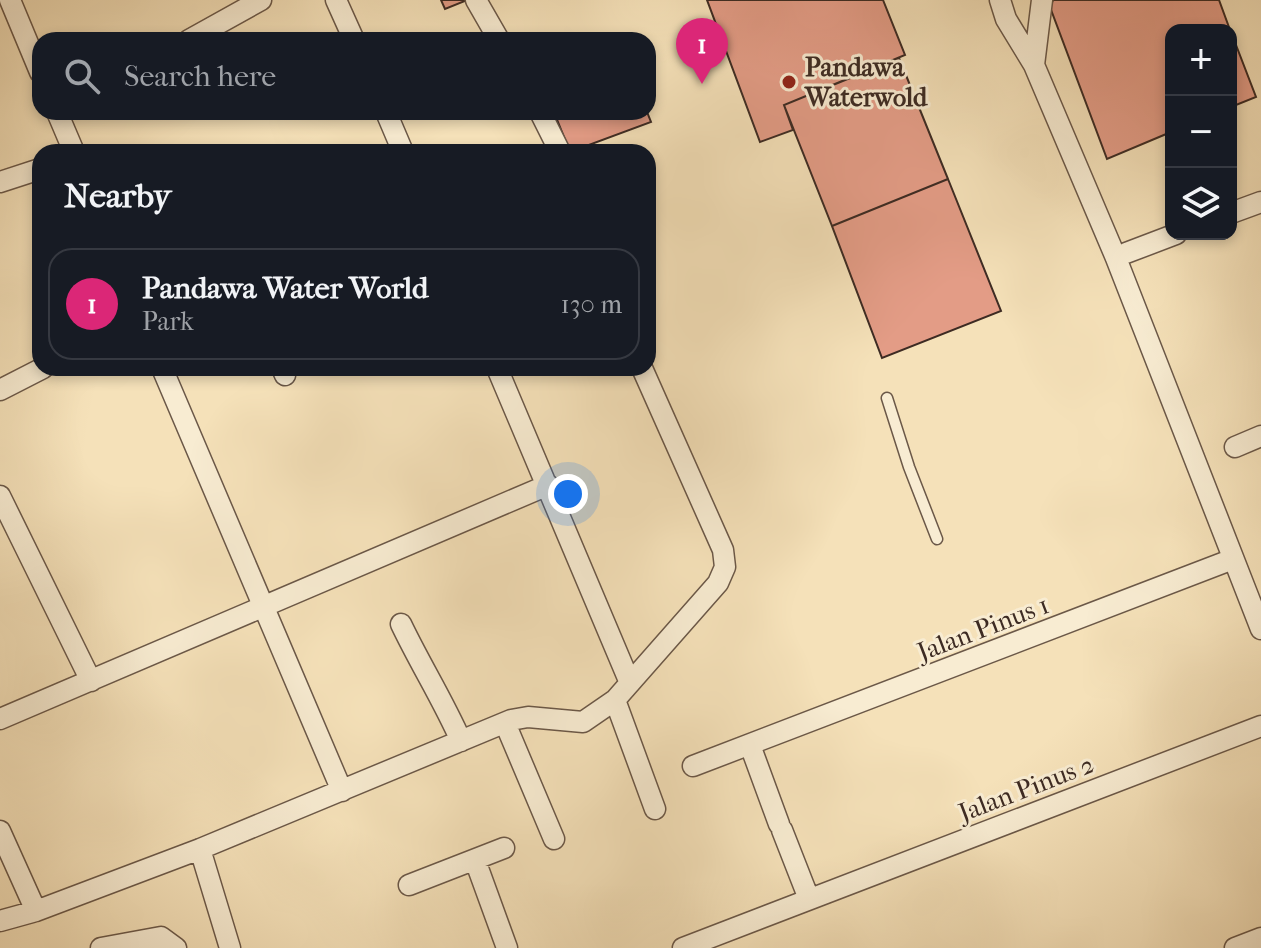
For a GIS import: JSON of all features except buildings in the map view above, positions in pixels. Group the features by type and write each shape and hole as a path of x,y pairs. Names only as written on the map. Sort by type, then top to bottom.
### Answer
{"street":[{"path":"10,0 32,53"},
{"path":"203,32 261,0"},
{"path":"336,0 350,32"},
{"path":"476,0 494,32"},
{"path":"1000,0 1006,19 1034,65 1116,258 1261,629"},
{"path":"1034,65 1042,0"},
{"path":"60,120 71,144"},
{"path":"389,120 400,144"},
{"path":"544,120 556,144"},
{"path":"0,182 32,172"},
{"path":"1237,211 1261,202"},
{"path":"1126,253 1165,238"},
{"path":"0,390 32,374"},
{"path":"165,376 342,791"},
{"path":"500,376 630,683"},
{"path":"0,921 36,911 200,849 505,723 528,717 583,722 615,700 718,583 725,567 723,550 646,376"},
{"path":"1235,447 1261,436"},
{"path":"0,719 548,485"},
{"path":"0,496 91,681"},
{"name":"Jalan Pinus 1","path":"693,766 1233,559"},
{"path":"401,624 428,678 438,689 461,741"},
{"path":"615,700 655,809"},
{"path":"505,723 554,839"},
{"name":"Jalan Pinus 2","path":"683,948 1261,726"},
{"path":"750,745 809,899"},
{"path":"0,831 36,911"},
{"path":"409,885 504,848"},
{"path":"200,849 230,948"},
{"path":"475,860 507,948"},
{"path":"101,948 161,937 176,948"},
{"path":"1235,948 1261,938"}],"lane":[{"path":"887,398 937,539"}],"place":[{"name":"Pandawa Waterwold","path":"789,82"},
{"name":"Pandawa Water World","path":"702,84"}]}
